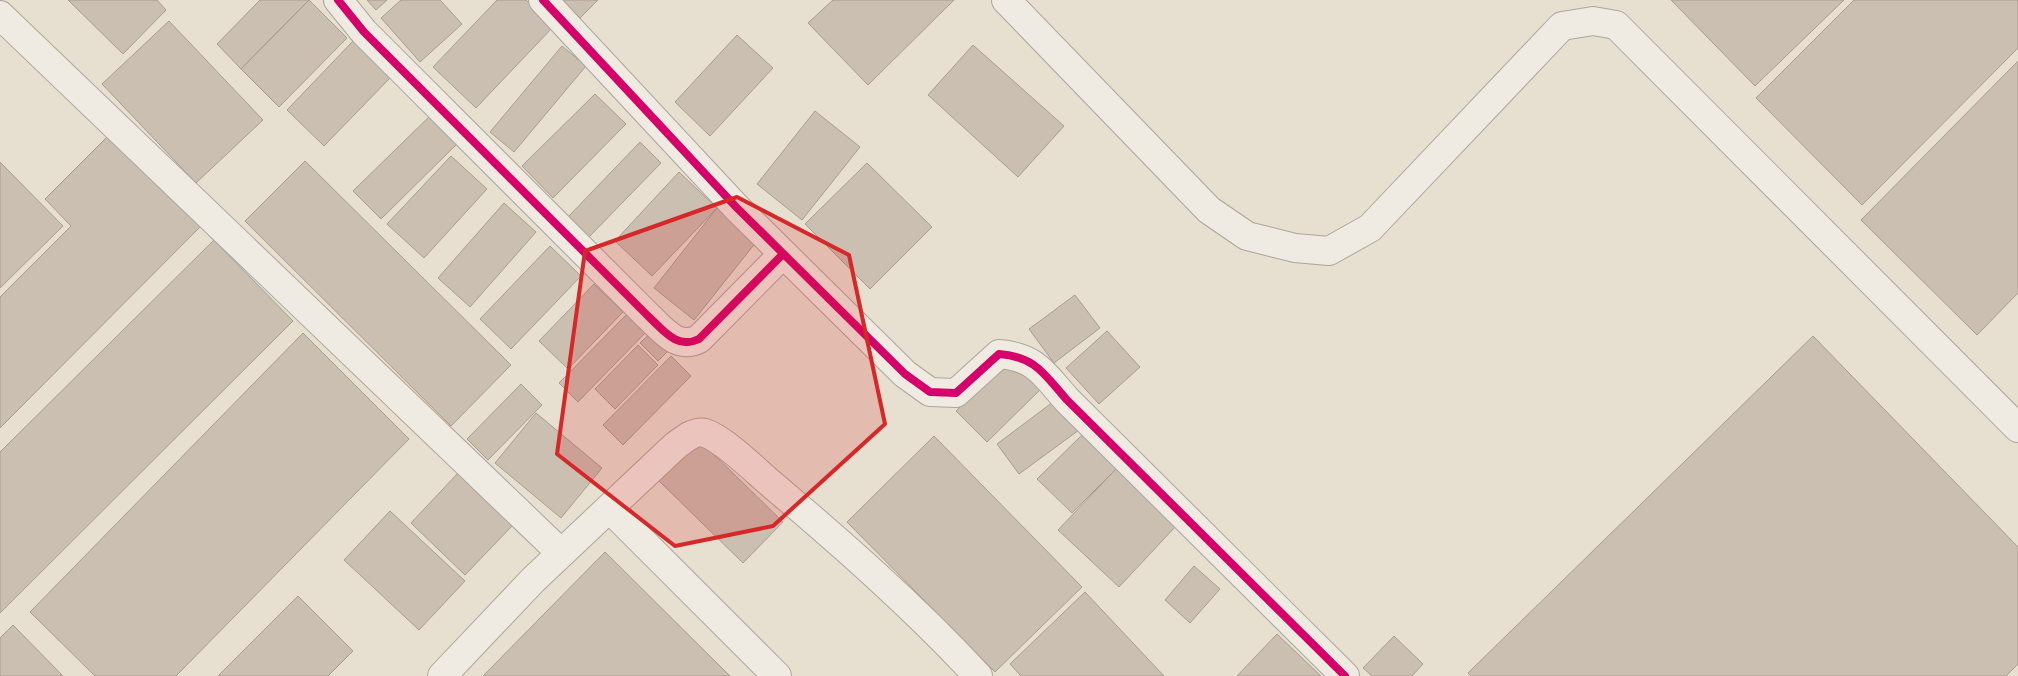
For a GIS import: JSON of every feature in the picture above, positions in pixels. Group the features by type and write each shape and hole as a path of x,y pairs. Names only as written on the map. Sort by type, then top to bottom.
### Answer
{"street":[{"path":"338,0 364,32 648,316 675,340 684,343 699,338 783,254"},
{"path":"543,0 737,208 905,374 930,392 956,393 999,354 1016,355 1037,365 1067,400 1346,676"},
{"path":"1006,0 1209,210 1247,236 1294,248 1330,251 1370,228 1562,26 1593,21 1616,25 2018,428"},
{"path":"0,15 561,553"},
{"path":"442,676 561,553 675,446 689,436 703,432 712,436 837,540 879,578 978,676"},
{"path":"609,508 777,676"}],"highlighted area":[{"path":"737,197 849,255 885,424 773,526 675,546 557,454 585,251"}],"building":[{"path":"68,0 157,0 166,10 123,54"},
{"path":"260,0 309,0 241,69 217,44"},
{"path":"309,0 347,38 279,107 241,69"},
{"path":"367,0 387,0 376,10"},
{"path":"401,0 440,0 462,24 420,62 381,18"},
{"path":"497,0 526,0 553,27 476,108 433,67"},
{"path":"561,0 598,0 580,18"},
{"path":"833,0 954,0 868,85 808,23"},
{"path":"1671,0 1844,0 1755,86"},
{"path":"1854,0 2018,0 2018,48 1862,205 1756,98"},
{"path":"169,21 263,120 196,183 102,84"},
{"path":"737,35 773,68 710,136 675,102"},
{"path":"353,41 390,78 324,146 287,110"},
{"path":"973,45 1064,126 1018,177 928,95"},
{"path":"562,46 586,66 514,152 490,132"},
{"path":"2018,61 2018,293 1977,335 1861,220"},
{"path":"595,94 626,124 553,198 522,166"},
{"path":"815,111 860,147 802,220 757,184"},
{"path":"434,112 461,140 381,219 353,191"},
{"path":"113,131 204,223 0,428 0,297 71,226 45,199"},
{"path":"640,142 661,163 589,237 568,217"},
{"path":"451,156 487,189 424,258 387,224"},
{"path":"305,161 511,365 451,426 245,221"},
{"path":"0,162 63,226 0,288"},
{"path":"867,163 932,227 870,289 805,224"},
{"path":"679,172 717,208 652,276 615,241"},
{"path":"504,203 536,232 470,307 438,278"},
{"path":"717,208 757,241 694,320 654,288"},
{"path":"214,240 293,321 0,613 0,452"},
{"path":"550,246 581,276 511,349 480,319"},
{"path":"594,284 623,312 568,369 539,341"},
{"path":"1075,295 1100,328 1054,363 1029,329"},
{"path":"630,311 648,330 578,402 559,383"},
{"path":"656,328 674,345 658,361 640,343"},
{"path":"1107,331 1140,367 1099,404 1066,368"},
{"path":"303,333 409,439 176,676 95,676 30,612"},
{"path":"1813,336 2018,547 2018,664 2006,676 1471,676 1468,673"},
{"path":"638,345 658,365 615,409 595,389"},
{"path":"671,356 691,376 623,445 603,425"},
{"path":"1010,357 1042,388 987,442 956,411"},
{"path":"521,384 542,405 488,460 467,439"},
{"path":"1057,399 1079,430 1019,474 997,444"},
{"path":"536,413 602,468 561,518 495,463"},
{"path":"1082,435 1116,469 1072,513 1037,479"},
{"path":"934,436 1082,587 995,672 847,522"},
{"path":"697,438 783,522 743,563 657,479"},
{"path":"1116,469 1176,526 1119,587 1058,530"},
{"path":"458,473 513,525 465,575 411,523"},
{"path":"390,511 465,581 419,630 344,560"},
{"path":"605,552 730,676 483,676"},
{"path":"1194,566 1220,589 1190,623 1165,600"},
{"path":"1085,592 1164,676 1021,676 1010,664"},
{"path":"298,596 353,651 328,676 218,676"},
{"path":"13,625 63,676 0,676 0,638"},
{"path":"1277,634 1321,676 1237,676"},
{"path":"1394,636 1423,664 1412,676 1372,676 1363,668"}],"cycle path":[{"path":"338,0 364,32 671,337 684,342 699,339 783,254"},
{"path":"543,0 737,208 905,374 930,392 956,393 999,354 1012,356 1031,363 1345,676"}]}
